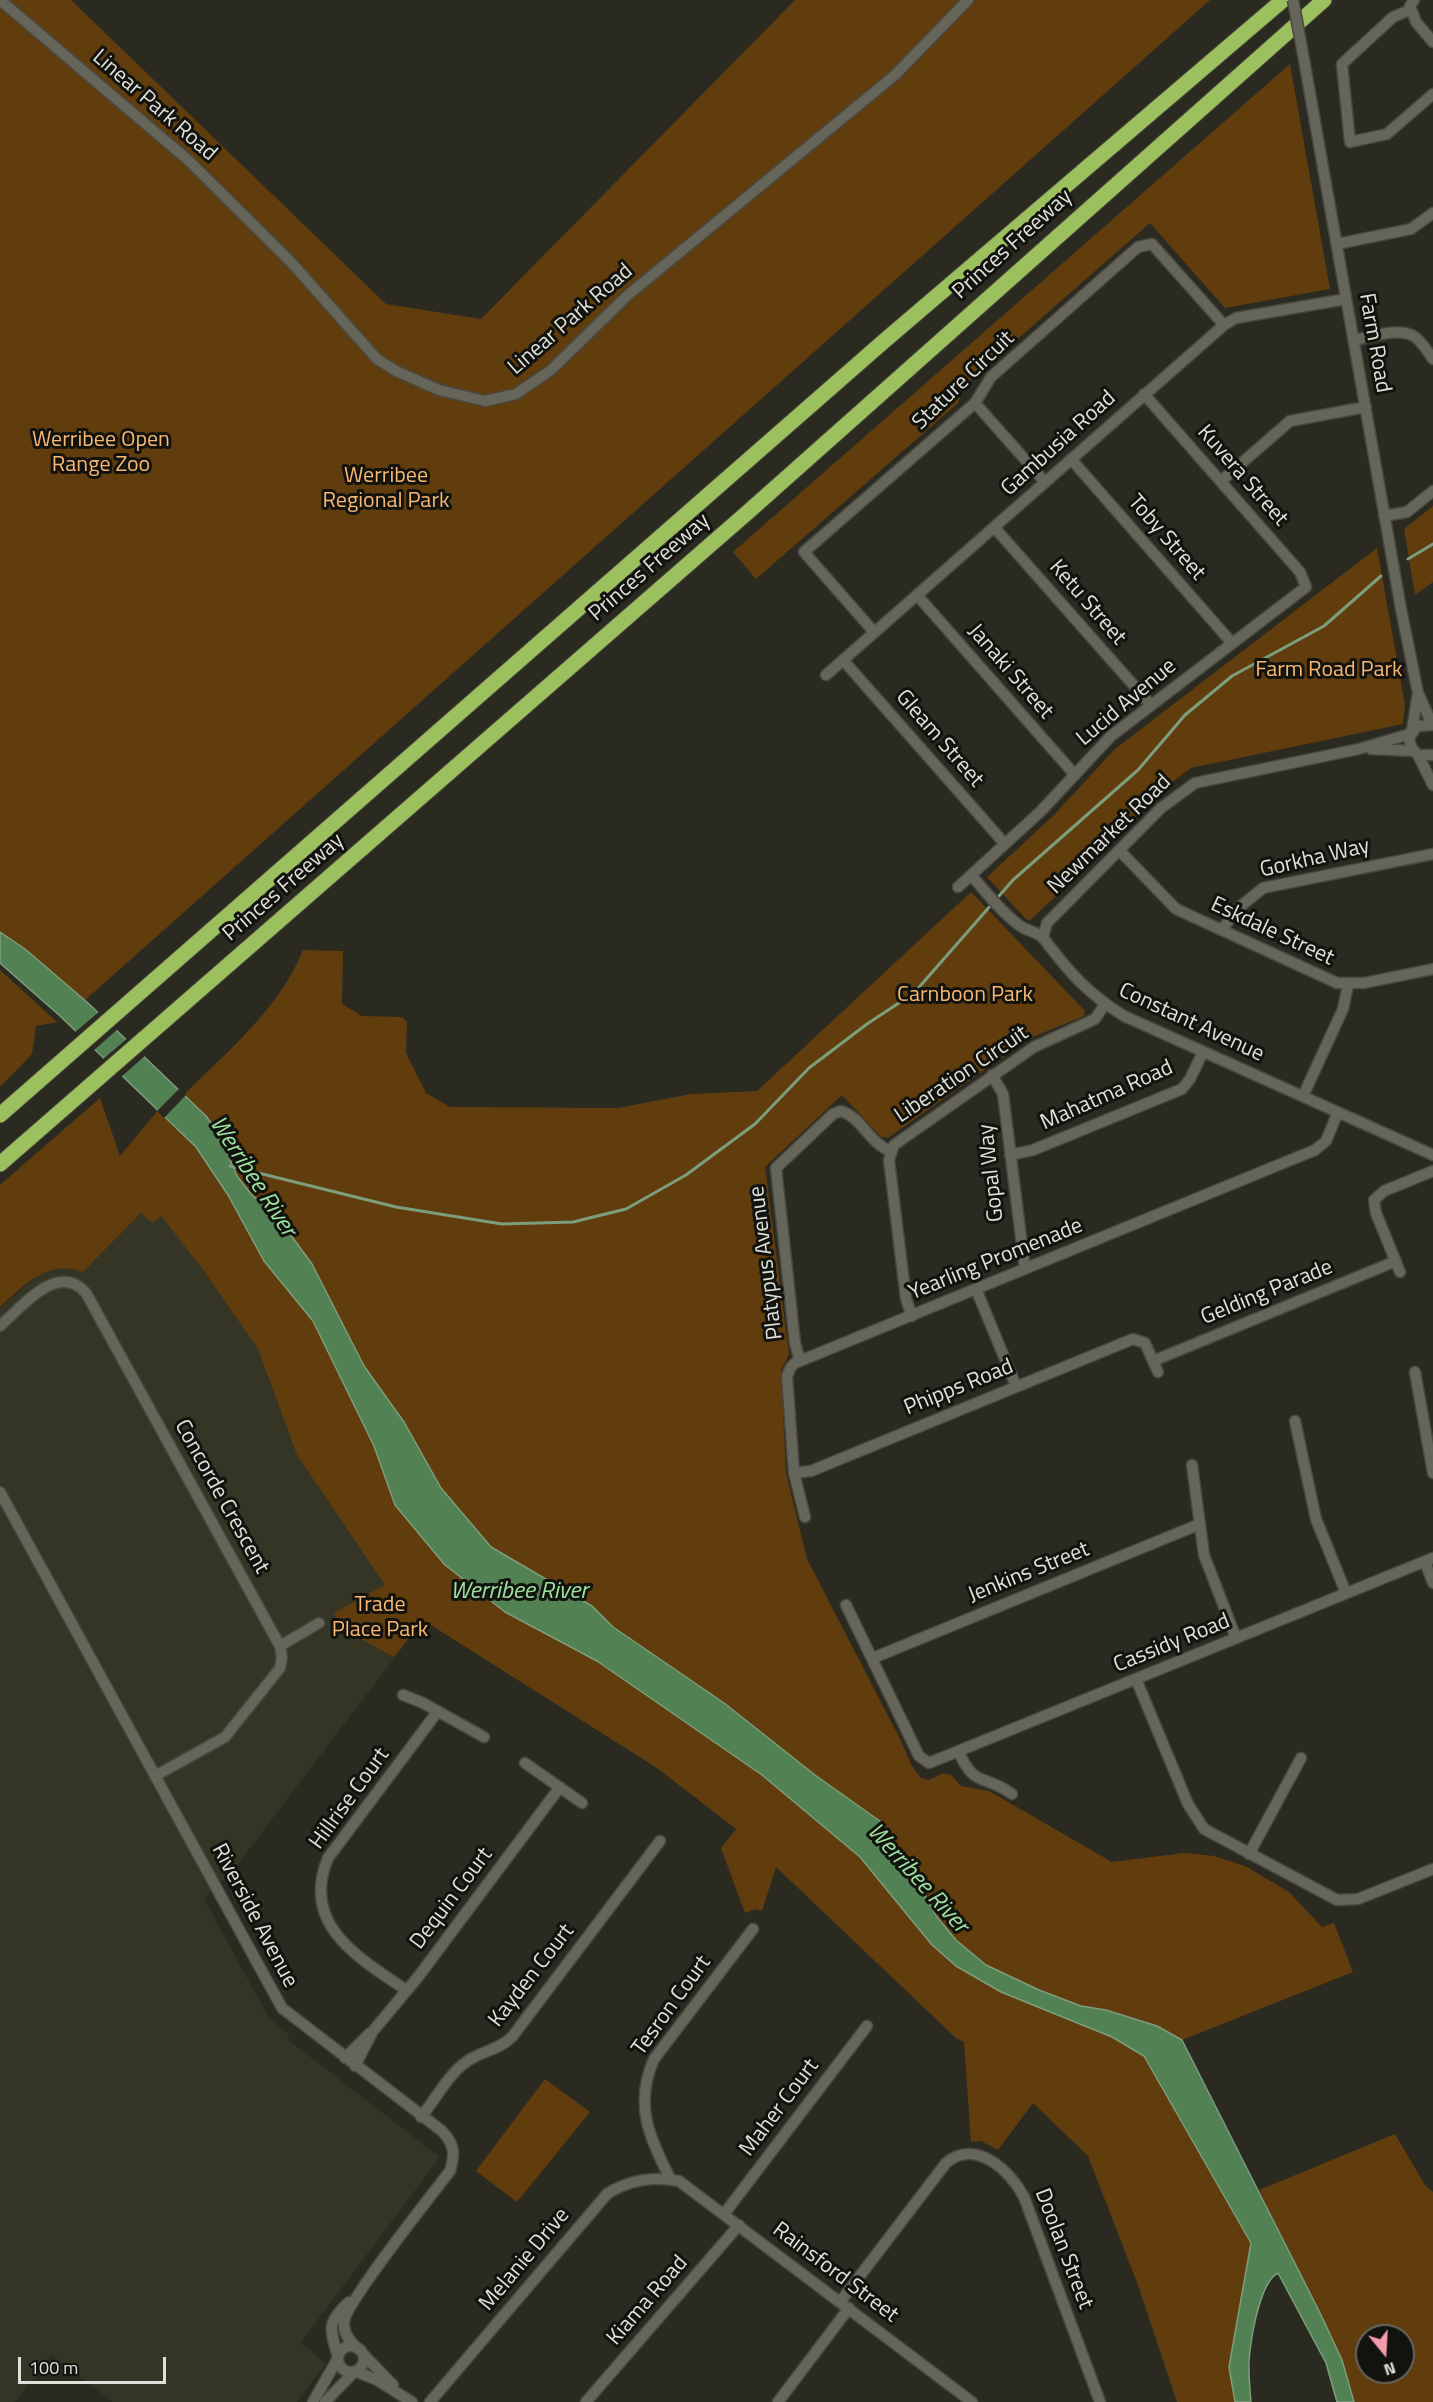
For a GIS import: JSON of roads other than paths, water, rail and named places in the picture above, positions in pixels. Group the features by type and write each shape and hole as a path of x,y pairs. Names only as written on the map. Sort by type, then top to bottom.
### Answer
{"highway":[{"name":"Princes Freeway","path":"0,1115 874,350 1283,0"},
{"name":"Princes Freeway","path":"0,1164 792,473 1324,0"}],"street":[{"name":"Linear Park Road","path":"0,0 188,160 290,261 377,359 396,371 439,390 485,401 516,394 545,375 643,282 896,75 968,0"},
{"name":"Farm Road","path":"1293,0 1384,516 1418,693 1433,725"},
{"path":"1433,42 1416,22 1412,5 1393,16 1342,64 1350,142 1387,134 1433,94"},
{"path":"1337,244 1411,229 1433,213"},
{"name":"Stature Circuit","path":"874,632 804,552 975,402 991,377 1138,248 1152,244 1224,325"},
{"name":"Gambusia Road","path":"826,675 1224,325 1236,318 1346,299"},
{"path":"1354,340 1402,333 1410,334 1416,337 1433,359"},
{"name":"Kuvera Street","path":"1144,394 1300,572 1306,587"},
{"path":"975,402 1045,482"},
{"path":"1221,481 1290,421 1366,407"},
{"name":"Toby Street","path":"1071,459 1232,643"},
{"path":"1384,516 1407,512 1433,491"},
{"name":"Ketu Street","path":"994,527 1151,705"},
{"name":"Lucid Avenue","path":"958,887 1075,775 1111,736 1306,587"},
{"name":"Janaki Street","path":"916,595 1075,775"},
{"name":"Gleam Street","path":"843,660 1005,844"},
{"name":"Farm Road","path":"1411,732 1418,693"},
{"name":"Newmarket Road","path":"1042,937 1047,923 1161,808 1195,783 1359,749 1411,732 1422,724 1433,725"},
{"path":"1411,732 1409,743 1433,786"},
{"name":"Newmarket Road","path":"1359,749 1433,755"},
{"name":"Eskdale Street","path":"1120,851 1176,909 1337,983 1348,985 1433,969"},
{"name":"Gorkha Way","path":"1222,930 1236,910 1263,888 1433,854"},
{"name":"Constant Avenue","path":"971,875 1022,928 1042,937 1050,950 1095,998 1105,1005 1203,1052 1433,1155"},
{"path":"1302,1096 1343,1009 1348,985"},
{"name":"Liberation Circuit","path":"912,1316 906,1299 890,1160 891,1151 900,1140 1034,1047 1095,1020 1105,1005"},
{"name":"Mahatma Road","path":"1010,1155 1033,1150 1182,1089 1190,1079 1203,1052"},
{"name":"Gopal Way","path":"992,1075 1003,1094 1025,1269"},
{"name":"Platypus Avenue","path":"800,1361 795,1343 777,1168 833,1114 841,1111 849,1114 876,1143 891,1151"},
{"name":"Yearling Promenade","path":"800,1361 1315,1150 1326,1141 1338,1112"},
{"path":"1400,1272 1376,1213 1374,1200 1384,1191 1433,1171"},
{"name":"Gelding Parade","path":"1153,1361 1396,1261"},
{"name":"Concorde Crescent","path":"0,1326 40,1291 59,1281 71,1281 87,1293 280,1646"},
{"path":"976,1289 1016,1386"},
{"name":"Phipps Road","path":"794,1473 811,1470 1126,1342 1140,1340 1145,1343 1153,1361"},
{"path":"800,1361 790,1367 788,1376 794,1473 805,1516"},
{"path":"1153,1361 1158,1372"},
{"path":"1415,1372 1433,1473"},
{"path":"1295,1420 1320,1534 1346,1593"},
{"path":"1192,1465 1204,1555 1236,1638"},
{"name":"Riverside Avenue","path":"0,1492 282,2008 442,2131 451,2141 455,2155 450,2171 359,2293 343,2319 344,2332 408,2399"},
{"name":"Jenkins Street","path":"873,1659 1200,1524"},
{"path":"1429,1560 1433,1582"},
{"name":"Cassidy Road","path":"873,1659 919,1756 925,1763 934,1762 1429,1560"},
{"path":"846,1605 873,1659"},
{"path":"155,1776 217,1742 232,1730 280,1668 282,1657 280,1646 319,1623"},
{"path":"1136,1679 1196,1819 1204,1829 1337,1900 1347,1901 1370,1895 1433,1869"},
{"path":"403,1695 438,1711 484,1737"},
{"name":"Hillrise Court","path":"406,1990 336,1935 323,1909 321,1888 328,1858 438,1711"},
{"path":"959,1752 968,1772 973,1776 998,1784 1012,1794"},
{"path":"1249,1854 1301,1758"},
{"path":"525,1763 582,1803"},
{"name":"Dequin Court","path":"345,2058 373,2031 406,1990 560,1787"},
{"name":"Kayden Court","path":"421,2117 461,2066 473,2058 499,2048 512,2037 660,1841"},
{"name":"Tesron Court","path":"671,2180 650,2134 644,2107 645,2079 654,2059 753,1929"},
{"name":"Maher Court","path":"724,2214 867,2026"},
{"name":"Dequin Court","path":"355,2066 373,2031"},
{"name":"Doolan Street","path":"778,2402 946,2163 961,2154 980,2155 1002,2170 1024,2196 1100,2402"},
{"name":"Rainsford Street","path":"671,2180 679,2181 739,2225 972,2402"},
{"name":"Melanie Drive","path":"430,2402 607,2194 632,2181 671,2180"},
{"name":"Kiama Road","path":"586,2402 739,2225"},
{"name":"Riverside Avenue","path":"338,2358 331,2325 335,2315 359,2293"},
{"path":"313,2402 345,2348 360,2351 362,2365 325,2402"},
{"path":"338,2358 342,2369 370,2376 408,2399"}],"water":[{"name":"Werribee River","path":"0,932 25,949 88,1003 206,1116 219,1134 237,1176 254,1197 268,1204 312,1264 364,1366 404,1422 441,1488 491,1547 592,1606 613,1627 724,1703 815,1775 884,1824 937,1917 956,1940 986,1965 1039,1990 1081,2006 1106,2010 1157,2026 1182,2040 1321,2315 1342,2360 1354,2402 1337,2402 1326,2363 1278,2273 1265,2289 1256,2317 1249,2360 1251,2402 1235,2402 1229,2367 1251,2243 1144,2056 1112,2037 1001,1992 956,1966 932,1945 860,1857 762,1775 597,1661 505,1612 445,1565 395,1505 374,1446 313,1321 264,1261 228,1195 196,1147 60,1016 0,963"}],"waterway":[{"path":"1408,559 1433,544"},
{"path":"230,1166 396,1207 502,1224 573,1222 626,1209 686,1175 755,1124 809,1068 867,1024 914,993 1013,880 1138,770 1185,715 1232,676 1324,626 1381,576"}],"park label":[{"name":"Werribee Open Range Zoo","path":"101,454"},
{"name":"Werribee Regional Park","path":"386,490"},
{"name":"Farm Road Park","path":"1329,671"},
{"name":"Carnboon Park","path":"965,996"},
{"name":"Trade Place Park","path":"380,1619"}]}
